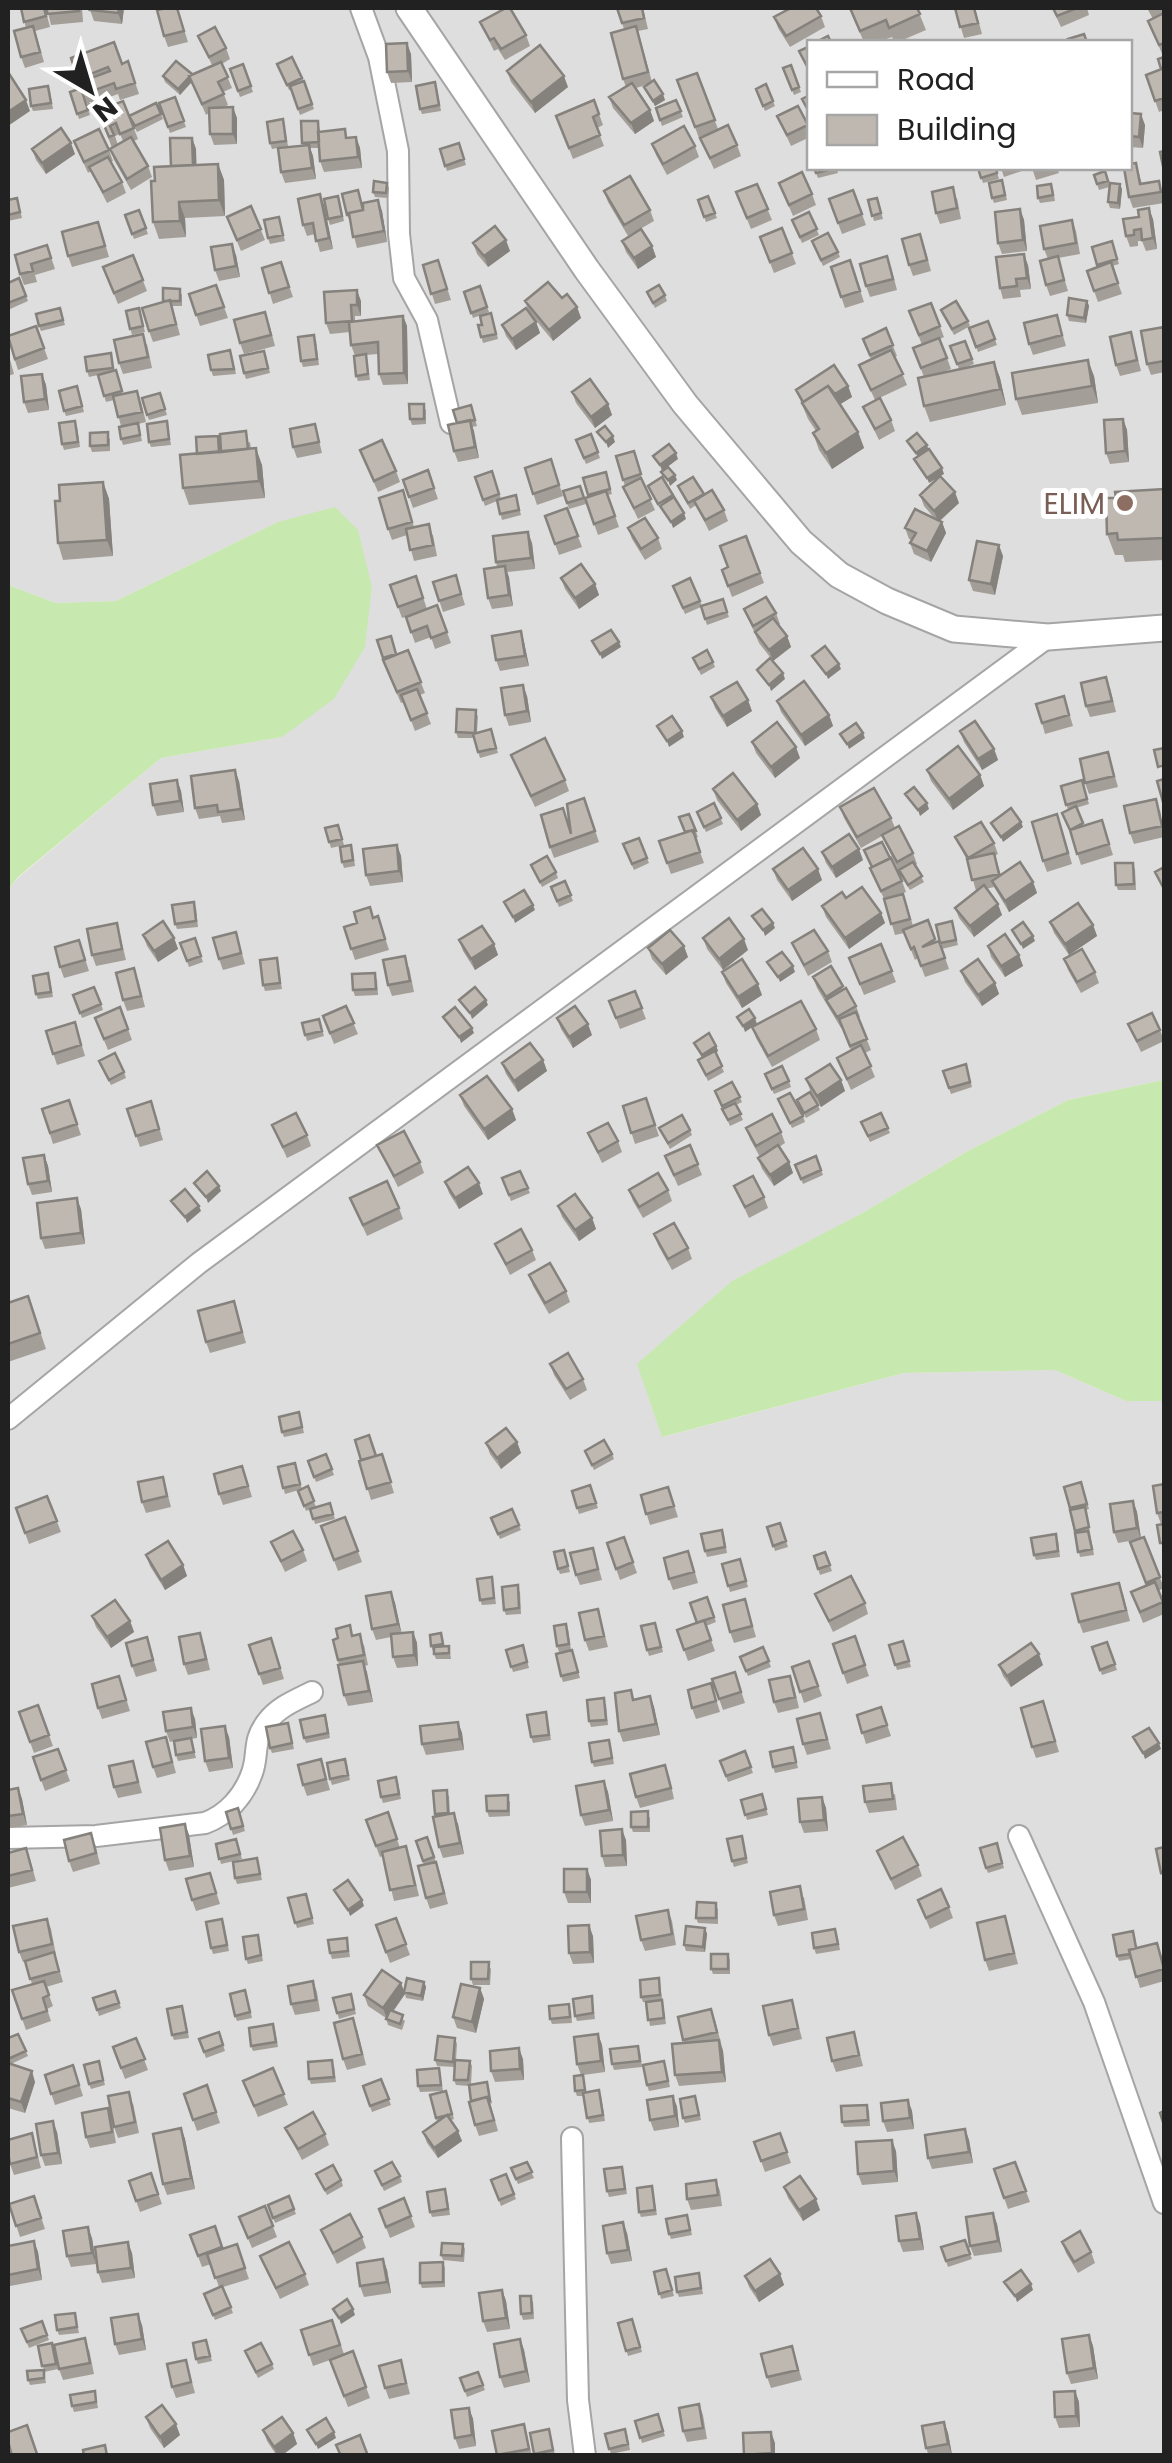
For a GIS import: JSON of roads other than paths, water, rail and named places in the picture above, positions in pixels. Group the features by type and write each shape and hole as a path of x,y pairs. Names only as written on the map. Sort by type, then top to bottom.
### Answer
{"street":[{"path":"361,8 379,58 398,150 404,278 427,320 451,423"},
{"path":"408,8 685,404 801,542 839,575 887,602 954,629 1048,636 1164,628"},
{"path":"8,1419 199,1263 1048,636"},
{"path":"8,1838 96,1836 222,1817 252,1773 255,1742 266,1723 279,1709 312,1692"},
{"path":"1019,1836 1094,2002 1164,2202"},
{"path":"572,2138 578,2400 585,2456"}],"place":[{"name":"ELIM","path":"1125,503"}]}
